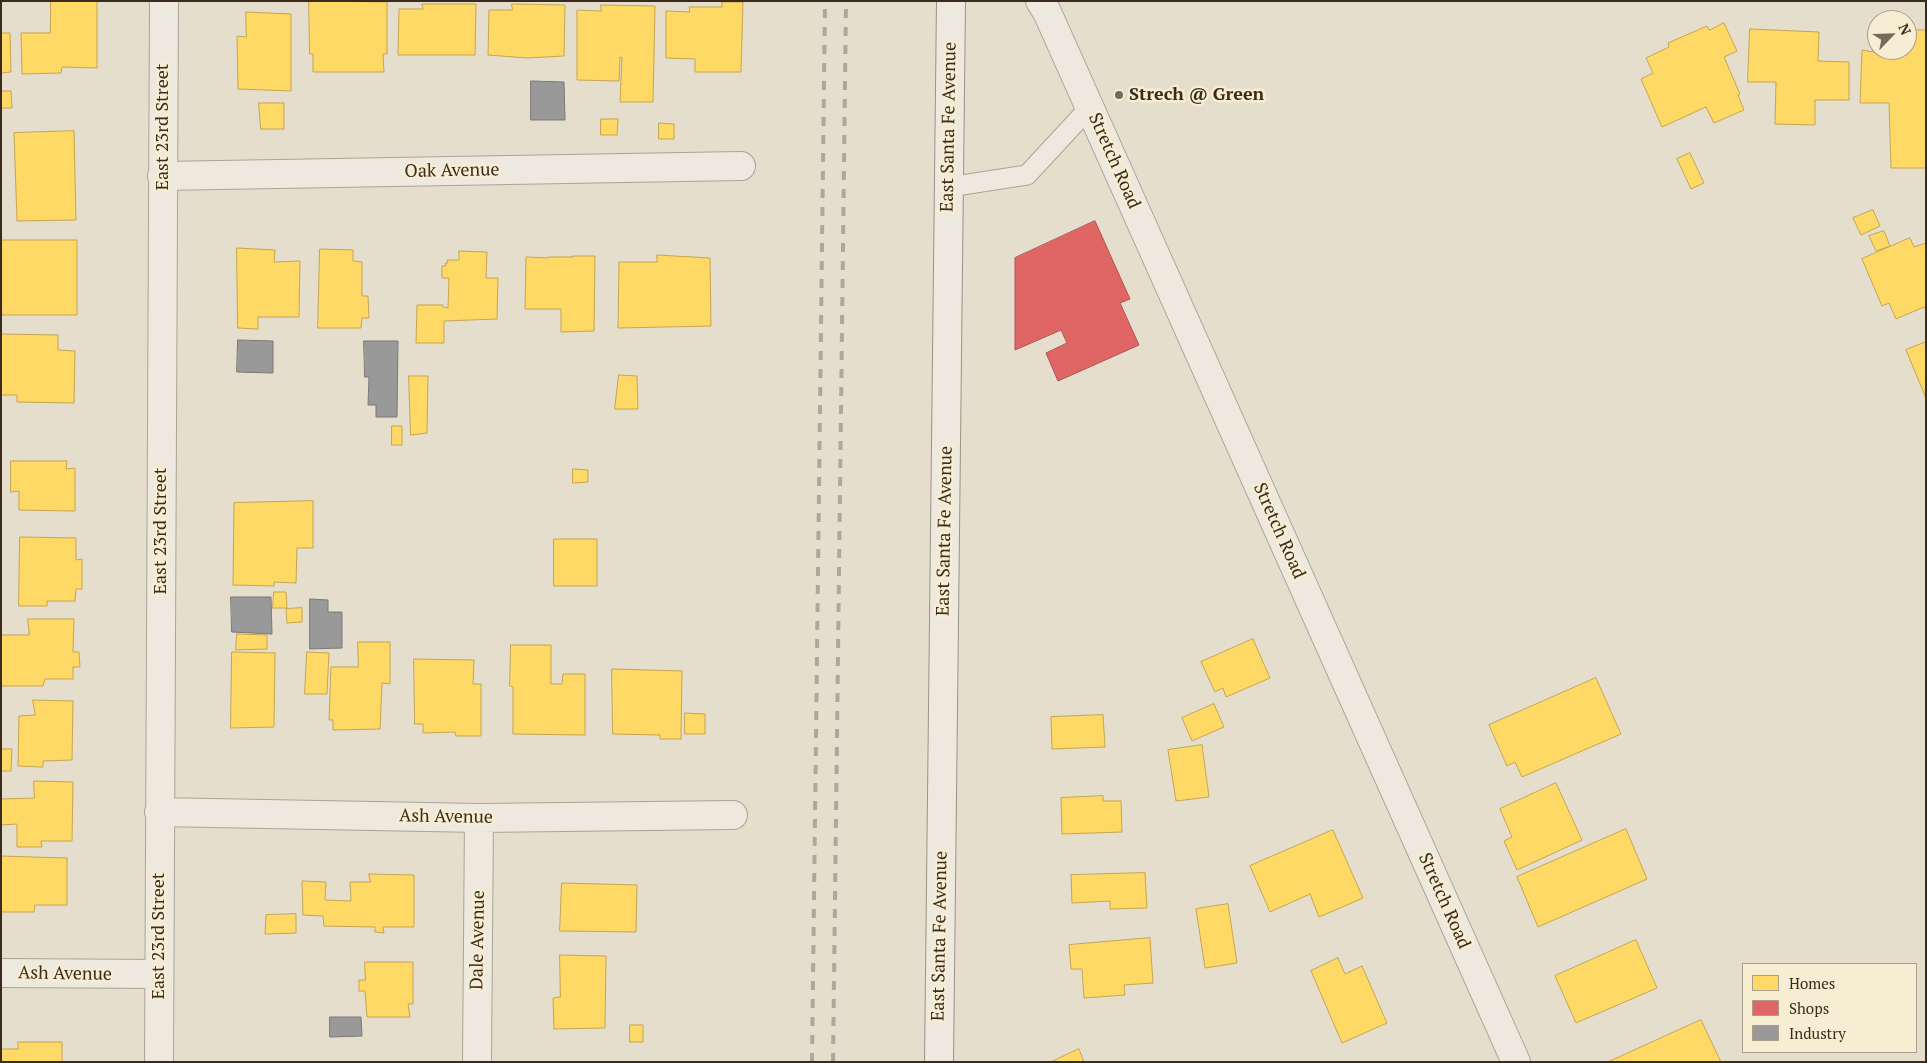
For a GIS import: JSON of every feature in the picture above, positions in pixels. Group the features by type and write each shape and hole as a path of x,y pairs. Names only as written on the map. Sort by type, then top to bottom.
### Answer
{"street":[{"name":"East 23rd Street","path":"159,1062 164,1"},
{"name":"East Santa Fe Avenue","path":"939,1062 951,1"},
{"name":"Stretch Road","path":"1040,1 1047,12 1090,107 1516,1062"},
{"name":"Oak Avenue","path":"162,176 741,166"},
{"name":"Ash Avenue","path":"159,812 479,818 733,815"},
{"name":"Dale Avenue","path":"476,1062 479,818"},
{"name":"Ash Avenue","path":"1,973 159,974"}],"lane":[{"path":"949,187 1027,175 1090,107"}],"building: Homes":[{"path":"51,1 97,1 97,68 62,67 61,73 22,74 21,33 50,33"},
{"path":"309,1 387,2 387,54 383,54 384,72 313,72 313,54 310,54"},
{"path":"722,2 743,2 741,72 695,72 695,59 666,58 666,11 690,12 689,7 722,7"},
{"path":"422,4 476,4 475,55 398,55 399,9 423,9"},
{"path":"512,4 565,5 564,56 527,58 488,55 489,10 512,10"},
{"path":"601,5 655,6 653,102 620,102 622,58 620,57 619,81 577,80 577,10 601,11"},
{"path":"246,12 291,14 291,91 238,89 237,36 246,37"},
{"path":"1724,23 1737,51 1724,57 1740,94 1738,95 1744,110 1714,123 1706,107 1662,127 1641,79 1653,73 1646,58 1669,47 1668,43 1707,26 1709,30"},
{"path":"1750,29 1819,32 1818,61 1849,62 1849,100 1815,100 1815,125 1775,124 1776,82 1748,82"},
{"path":"1917,30 1926,30 1926,168 1891,168 1889,103 1860,103 1862,50 1867,51 1867,60 1917,60"},
{"path":"1,33 10,33 11,72 1,73"},
{"path":"1,91 11,91 12,108 1,108"},
{"path":"259,103 284,103 284,129 261,129"},
{"path":"601,119 618,119 617,135 601,135"},
{"path":"659,123 674,124 674,139 659,139"},
{"path":"74,131 76,220 17,221 14,133"},
{"path":"1690,153 1704,183 1691,189 1677,159"},
{"path":"1873,210 1880,226 1861,235 1853,218"},
{"path":"1884,231 1890,246 1876,251 1869,236"},
{"path":"1910,238 1914,247 1926,243 1926,310 1924,307 1896,319 1889,303 1882,306 1862,259"},
{"path":"2,240 77,240 77,315 2,315"},
{"path":"237,248 275,250 274,262 300,261 299,317 258,317 258,329 238,328"},
{"path":"320,249 353,250 353,261 362,262 362,296 368,296 369,318 362,318 361,328 318,328"},
{"path":"459,251 487,252 486,278 498,278 497,319 444,321 444,343 416,343 417,305 443,305 443,307 448,308 449,278 442,278 442,266 446,266 447,260 459,260"},
{"path":"657,255 710,258 711,326 618,328 619,262 657,262"},
{"path":"595,256 594,331 561,332 561,309 525,309 526,257"},
{"path":"1,334 58,335 58,350 75,351 74,403 17,402 17,395 1,395"},
{"path":"1926,342 1926,398 1906,350"},
{"path":"619,375 637,376 638,409 615,409"},
{"path":"409,376 428,376 427,433 411,435"},
{"path":"392,426 402,426 402,445 392,445"},
{"path":"11,461 67,461 66,469 75,468 75,511 19,510 19,491 11,492"},
{"path":"573,469 588,470 588,482 573,483"},
{"path":"313,501 313,548 297,548 296,583 274,582 274,586 233,585 234,503"},
{"path":"20,537 76,538 76,560 82,559 82,589 76,589 75,601 47,601 47,606 19,606"},
{"path":"554,539 597,539 597,586 554,586"},
{"path":"274,592 286,592 287,608 273,608"},
{"path":"302,608 302,622 287,623 286,609"},
{"path":"28,619 74,619 73,652 79,652 80,667 73,667 73,679 45,679 43,686 1,686 1,635 29,635"},
{"path":"237,634 267,635 267,649 236,650"},
{"path":"1253,639 1270,678 1226,697 1223,688 1215,692 1201,662"},
{"path":"358,642 390,642 390,684 382,683 380,729 333,730 333,720 329,720 331,667 358,667"},
{"path":"511,645 551,645 551,684 562,684 563,674 585,674 585,735 513,734 513,687 510,686"},
{"path":"232,652 275,653 274,727 231,728"},
{"path":"307,652 329,653 327,694 305,694"},
{"path":"414,659 474,660 473,684 481,684 481,736 456,736 455,732 423,733 423,724 415,724"},
{"path":"612,669 682,671 681,739 660,739 660,735 613,734"},
{"path":"1596,678 1621,734 1522,777 1515,762 1507,766 1489,725"},
{"path":"33,700 73,701 72,760 43,761 43,767 18,766 19,716 35,715"},
{"path":"1214,704 1224,727 1192,741 1182,718"},
{"path":"685,713 705,714 705,734 685,734"},
{"path":"1103,715 1105,747 1052,749 1051,717"},
{"path":"1202,745 1209,797 1176,801 1168,750"},
{"path":"1,749 12,749 11,771 1,771"},
{"path":"34,781 73,782 72,841 41,841 42,847 17,847 17,824 1,825 1,799 34,798"},
{"path":"1556,783 1582,840 1517,870 1504,841 1512,837 1500,809"},
{"path":"1103,796 1103,801 1121,801 1122,832 1062,834 1061,798"},
{"path":"1626,829 1647,879 1538,927 1517,877"},
{"path":"1333,830 1363,898 1319,917 1310,894 1270,912 1250,866"},
{"path":"1,856 67,858 67,905 35,905 34,912 1,912"},
{"path":"1145,873 1147,908 1110,909 1110,901 1072,903 1071,875"},
{"path":"369,874 414,875 414,927 383,927 384,933 375,932 375,927 324,926 323,916 303,915 302,881 326,882 325,900 351,901 350,882 370,882"},
{"path":"562,883 637,885 636,932 560,931"},
{"path":"1228,904 1237,963 1205,968 1196,909"},
{"path":"296,914 296,933 265,934 266,915"},
{"path":"1150,938 1153,983 1124,985 1125,995 1084,998 1082,969 1071,969 1069,945"},
{"path":"1636,940 1657,988 1576,1023 1555,976"},
{"path":"560,955 606,956 605,1028 554,1029 553,998 560,997"},
{"path":"1338,958 1345,974 1362,966 1387,1023 1342,1043 1311,971"},
{"path":"365,962 413,962 413,1004 408,1004 410,1017 367,1017 365,991 359,991 359,980 365,980"},
{"path":"1701,1020 1721,1062 1608,1062"},
{"path":"630,1025 643,1025 643,1042 630,1042"},
{"path":"18,1042 62,1042 62,1062 1,1062 1,1049 18,1049"},
{"path":"1079,1049 1084,1062 1051,1062"}],"building: Shops":[{"path":"1095,221 1130,299 1120,303 1139,345 1058,381 1046,353 1067,343 1061,330 1015,350 1015,258"}],"building: Industry":[{"path":"531,81 564,82 565,120 531,120"},
{"path":"238,340 273,341 273,373 237,372"},
{"path":"364,341 398,341 397,417 376,417 376,405 368,405 369,377 365,377"},
{"path":"231,597 271,597 272,634 232,632"},
{"path":"310,599 328,600 328,612 342,612 342,648 310,649"},
{"path":"330,1017 361,1017 362,1036 330,1037"}],"railway":[{"path":"812,1062 825,1"},
{"path":"833,1062 846,1"}],"place":[{"name":"Strech @ Green","path":"1119,95"}]}
